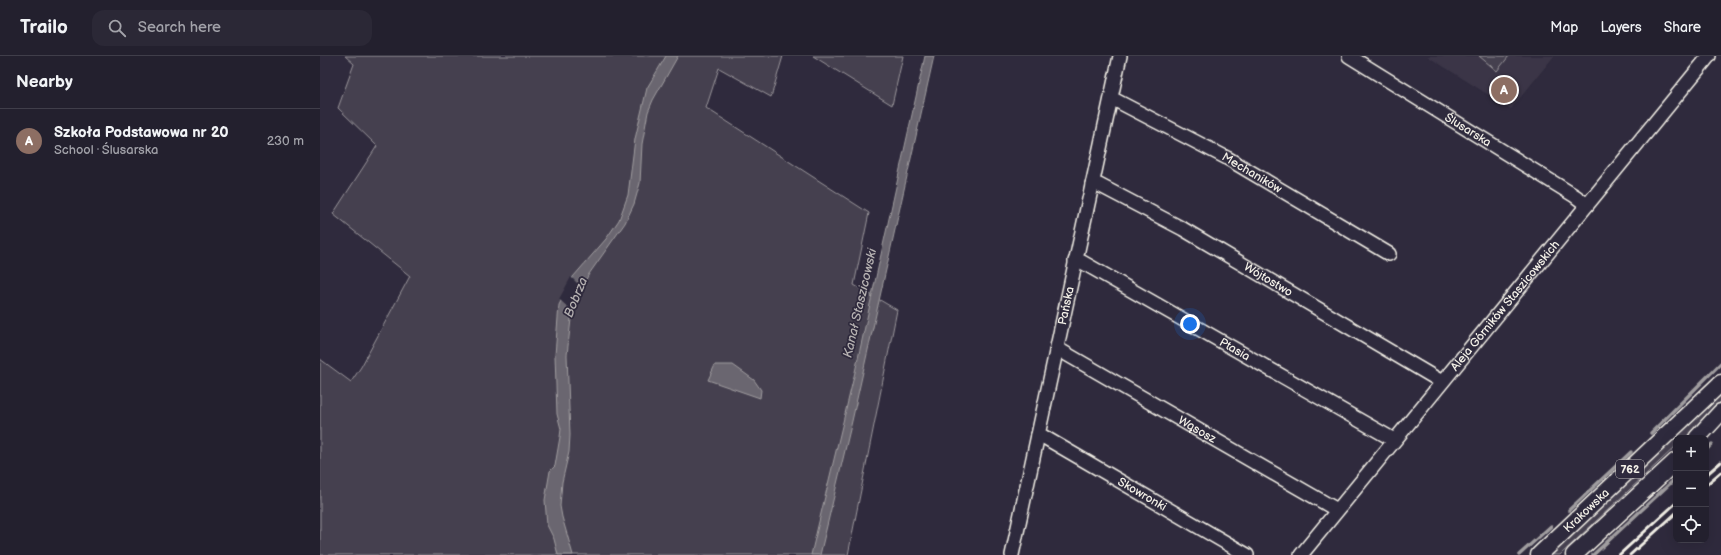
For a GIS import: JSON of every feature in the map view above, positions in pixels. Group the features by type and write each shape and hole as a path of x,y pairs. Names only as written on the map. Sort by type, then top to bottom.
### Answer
{"main road":[{"name":"Krakowska","path":"1539,555 1721,383"},
{"path":"1700,435 1721,412"},
{"name":"Krakowska","path":"1574,555 1673,464"}],"street":[{"name":"Pańska","path":"1012,555 1120,56"},
{"name":"Ślusarska","path":"1348,56 1575,196 1587,205"},
{"name":"Aleja Górników Staszicowskich","path":"1301,555 1709,56"},
{"name":"Mechaników","path":"1110,100 1117,101 1227,158 1389,254"},
{"name":"Wójtostwo","path":"1092,184 1099,185 1183,229 1442,382"},
{"name":"Ptasia","path":"1075,261 1089,266 1394,440"},
{"name":"Wąsosz","path":"1056,351 1063,352 1337,510"},
{"name":"Skowronki","path":"1038,435 1044,437 1247,555"}],"shaded area":[{"path":"345,56 783,56 771,97 719,68 706,108 869,213 854,285 897,310 848,555 320,555 320,359 351,382 361,367 410,276 333,214 377,146 338,108 354,64"},
{"path":"813,56 903,56 892,105"},
{"path":"1427,56 1554,56 1511,109"},
{"path":"1479,56 1509,56 1497,71"},
{"path":"1721,391 1721,401 1688,435 1675,435"},
{"path":"1673,437 1673,449 1560,555 1549,555"}],"water":[{"name":"Bobrza","path":"666,56 678,56 653,100 648,112 642,144 640,183 634,204 625,223 589,274 583,285 571,319 567,355 570,435 569,452 562,482 560,506 573,555 558,555 554,539 547,525 545,500 550,471 555,466 561,429 557,414 555,355 559,305 573,277 606,239 619,220 628,195 635,139 647,88"},
{"path":"925,56 934,56 852,421 820,555 811,555 855,372"},
{"path":"715,365 733,365 754,380 761,390 760,398 708,380"}],"pier":[{"path":"571,277 584,290 575,314 559,299"}],"waterway":[{"path":"1651,433 1721,363"},
{"path":"1709,447 1712,444"},
{"path":"1569,510 1631,452"},
{"path":"1593,555 1673,481"},
{"path":"1519,555 1551,526"}],"railway":[{"path":"1709,472 1721,462"},
{"path":"1709,482 1721,472"},
{"path":"1619,555 1673,506"},
{"path":"1630,555 1673,516"}],"place":[{"name":"Szkoła Podstawowa nr 20","path":"1504,90"}],"water label":[{"name":"Kanał Staszicowski","path":"859,303"}]}
